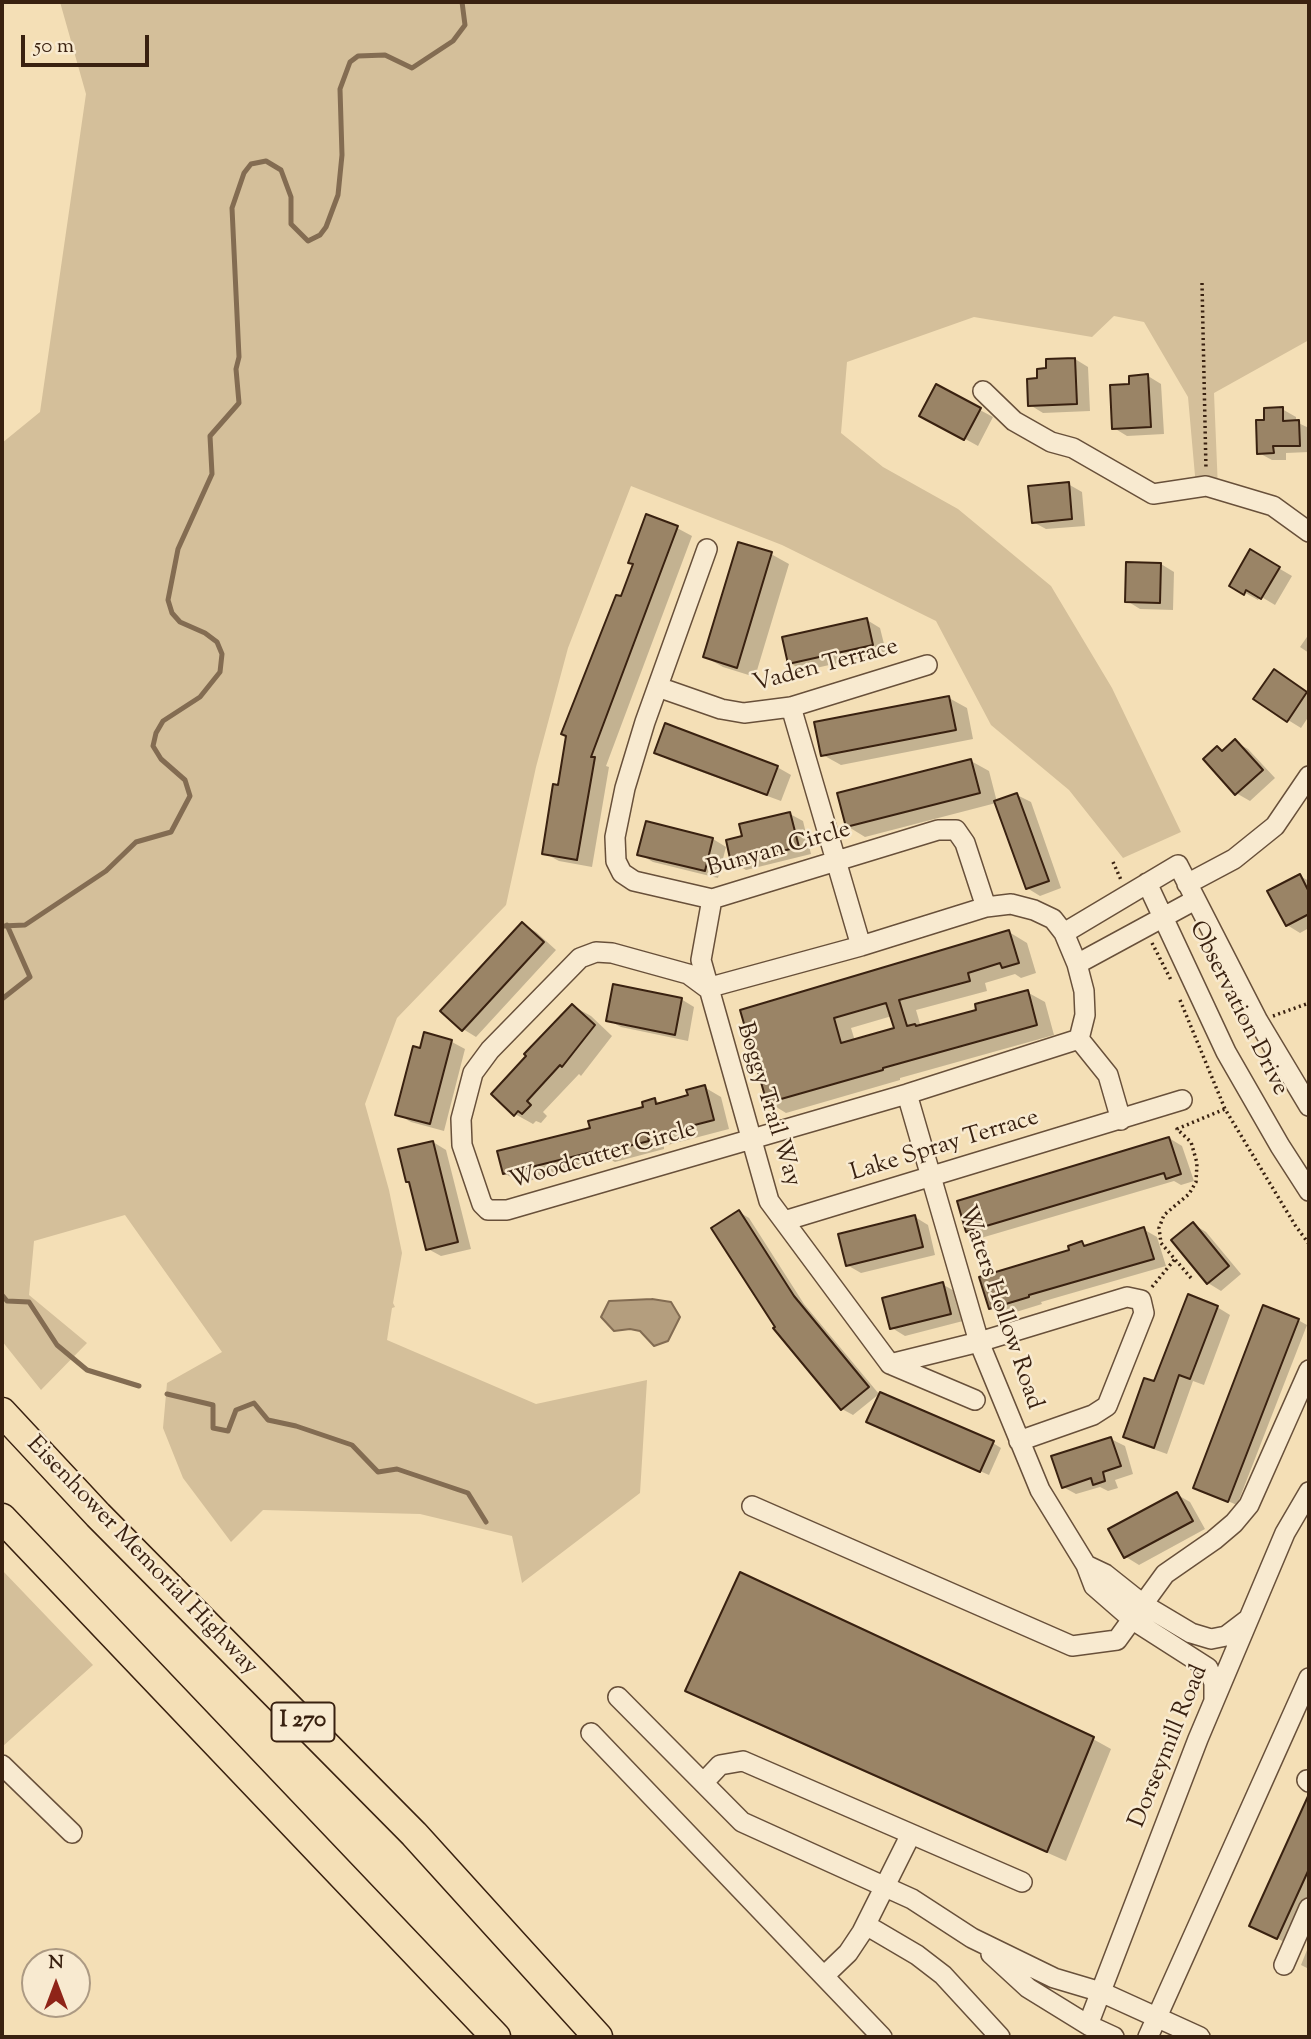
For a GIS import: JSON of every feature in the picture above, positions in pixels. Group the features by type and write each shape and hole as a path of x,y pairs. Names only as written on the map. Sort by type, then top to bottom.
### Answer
{"highway":[{"name":"Eisenhower Memorial Highway","path":"2,1412 98,1516 414,1834 598,2037"},
{"path":"2,1518 496,2037"}],"street":[{"path":"984,391 1014,421 1051,442 1073,448 1153,494 1206,486 1273,506 1308,528"},
{"name":"Bunyan Circle","path":"707,550 625,788 615,837 616,861 622,873 634,881 712,899 938,831 956,830 965,843 986,907"},
{"name":"Vaden Terrace","path":"658,687 721,709 744,713 791,707 927,665"},
{"path":"791,707 861,946"},
{"path":"1077,964 1163,916 1275,826 1309,776"},
{"name":"Observation Drive","path":"1309,1106 1258,1021 1178,865 1147,883 1226,1052 1309,1191"},
{"path":"1064,933 1147,883"},
{"name":"Boggy Trail Way","path":"712,899 701,960 769,1201 890,1364"},
{"path":"707,988 861,946 986,907 1012,904 1034,910 1052,919 1064,933 1077,964 1084,991 1085,1015 1079,1039 1108,1075 1121,1120"},
{"name":"Woodcutter Circle","path":"707,988 688,974 612,953 596,952 580,958 490,1050 473,1073 461,1119 462,1145 477,1196 488,1210 495,1211 750,1140 907,1094 1079,1039"},
{"name":"Waters Hollow Road","path":"907,1094 979,1342 1040,1490 1086,1565 1094,1586 1138,1612 1208,1668 1214,1683 1214,1700"},
{"name":"Lake Spray Terrace","path":"783,1221 1182,1100"},
{"path":"890,1364 979,1342 1127,1297 1141,1300 1144,1313 1107,1406 1093,1415 1018,1441"},
{"path":"890,1364 975,1400"},
{"path":"751,1506 1072,1646 1090,1646 1117,1640 1166,1574 1214,1540 1234,1523 1249,1505 1309,1370"},
{"name":"Dorseymill Road","path":"1088,2025 1214,1700 1285,1532 1309,1492"},
{"name":"Waters Hollow Road","path":"1138,1612 1211,1639 1226,1636 1248,1619"},
{"path":"1148,2037 1304,1705 1309,1678"},
{"path":"618,1697 742,1822 912,1899 972,1938 1054,1978 1101,1992 1200,2037"},
{"path":"591,1733 882,2037"},
{"path":"704,1782 720,1765 743,1761 1022,1882"},
{"path":"2,1765 72,1833"},
{"path":"824,1976 848,1953 866,1925 911,1834"},
{"path":"1284,1965 1309,1908"},
{"path":"866,1925 917,1955 943,1975 1000,2037"},
{"path":"972,1938 1028,1988 1088,2025 1114,2037"}],"path":[{"path":"1202,283 1206,486"},
{"path":"1258,1021 1309,1003"},
{"path":"1191,1278 1161,1243 1159,1228 1164,1215 1189,1194 1195,1182 1197,1163 1191,1142 1177,1129 1225,1109"},
{"path":"1141,1300 1175,1259"}],"shaded area":[{"path":"60,2 1309,2 1309,340 1214,393 1218,489 1196,487 1188,397 1144,322 1114,316 1092,337 974,317 847,362 841,433 883,467 958,509 1051,586 1112,688 1181,832 1123,858 1069,790 991,725 936,621 782,545 631,486 568,648 536,767 506,905 397,1018 365,1104 389,1190 402,1253 393,1303 395,1307 392,1308 387,1340 536,1404 647,1380 640,1493 522,1583 512,1536 420,1514 263,1510 231,1542 183,1478 163,1428 167,1383 222,1352 125,1215 34,1241 29,1295 87,1343 41,1390 2,1341 2,443 40,412 86,94"},
{"path":"652,1299 671,1302 680,1317 668,1341 654,1346 640,1331 614,1331 601,1317 609,1301"},
{"path":"2,1570 93,1665 2,1747"}],"building":[{"path":"1075,358 1077,404 1028,406 1027,379 1037,378 1037,369 1046,368 1046,359"},
{"path":"1148,374 1151,427 1112,429 1110,385 1129,384 1129,376"},
{"path":"936,384 981,408 964,440 919,416"},
{"path":"1283,407 1283,421 1299,420 1300,446 1273,446 1274,453 1257,454 1256,420 1264,420 1264,408"},
{"path":"1069,482 1072,519 1032,523 1028,486"},
{"path":"646,514 678,526 591,757 595,757 577,860 542,854 553,784 558,785 566,736 561,734 616,595 621,596 633,564 628,563"},
{"path":"738,542 772,552 737,668 703,657"},
{"path":"1250,549 1280,567 1261,599 1246,590 1244,595 1229,586"},
{"path":"1126,562 1161,563 1160,603 1125,602"},
{"path":"867,618 873,645 788,664 782,637"},
{"path":"1274,669 1307,692 1287,722 1253,699"},
{"path":"949,696 956,730 821,756 814,722"},
{"path":"665,723 778,766 767,795 654,753"},
{"path":"1235,739 1263,770 1235,795 1203,759 1217,746 1222,751"},
{"path":"971,759 980,793 846,827 837,793"},
{"path":"1017,793 1049,881 1026,889 994,801"},
{"path":"790,812 799,847 731,863 726,840 742,836 739,824"},
{"path":"646,821 713,838 705,871 637,855"},
{"path":"1300,874 1309,892 1309,914 1286,926 1267,891"},
{"path":"522,922 544,942 462,1031 440,1011"},
{"path":"1009,930 1019,963 1002,968 1000,963 968,973 970,981 899,1000 907,1026 916,1026 976,1010 975,1004 1028,990 1037,1025 767,1103 740,1010","holes":["886,1003 894,1028 841,1043 834,1018"]},
{"path":"613,984 682,998 675,1035 606,1021"},
{"path":"572,1004 595,1025 562,1067 560,1065 527,1101 531,1105 522,1114 518,1111 514,1116 491,1094 526,1056 524,1054"},
{"path":"424,1032 452,1040 430,1124 395,1115 413,1046 420,1048"},
{"path":"705,1085 714,1120 648,1137 649,1141 503,1174 497,1151 590,1128 588,1121 643,1107 642,1102 655,1098 656,1104 688,1095 686,1090"},
{"path":"1169,1137 1181,1174 1166,1179 1164,1173 966,1232 957,1201"},
{"path":"433,1141 458,1242 426,1250 398,1149"},
{"path":"739,1210 794,1296 869,1387 841,1410 773,1328 775,1327 711,1228"},
{"path":"915,1215 923,1247 846,1266 838,1234"},
{"path":"1193,1222 1229,1266 1207,1284 1171,1240"},
{"path":"1144,1227 1154,1259 989,1309 979,1277 1069,1250 1068,1246 1082,1241 1084,1246"},
{"path":"943,1282 951,1314 890,1329 882,1298"},
{"path":"1188,1294 1218,1306 1190,1379 1179,1375 1154,1448 1123,1437 1144,1378 1154,1381"},
{"path":"1263,1305 1299,1319 1228,1502 1193,1488"},
{"path":"880,1392 994,1441 980,1472 866,1422"},
{"path":"1111,1437 1121,1466 1103,1472 1105,1481 1093,1485 1091,1478 1062,1488 1051,1456"},
{"path":"1177,1492 1193,1521 1124,1558 1108,1529"},
{"path":"740,1572 1094,1737 1047,1852 685,1691"},
{"path":"1309,1794 1309,1869 1277,1939 1249,1926"}],"waterway":[{"path":"2,926 25,925 106,871 136,842 171,832 190,796 185,780 161,759 153,746 163,721 200,697 220,672 222,654 217,642 205,633 180,622 172,613 168,600 178,549 212,474 210,436 239,403 232,208 244,173 251,164 266,161 281,170 291,197 291,224 308,241 320,235 326,227 338,195 342,155 340,89 350,62 358,56 385,55 412,68 453,41 465,25 462,2"},
{"path":"2,999 30,977 7,925"},
{"path":"2,1295 7,1301 29,1302 57,1345 87,1370 139,1386"},
{"path":"167,1394 213,1405 213,1428 228,1431 236,1410 254,1403 268,1420 296,1426 352,1445 378,1472 397,1469 468,1493 486,1522"}]}
